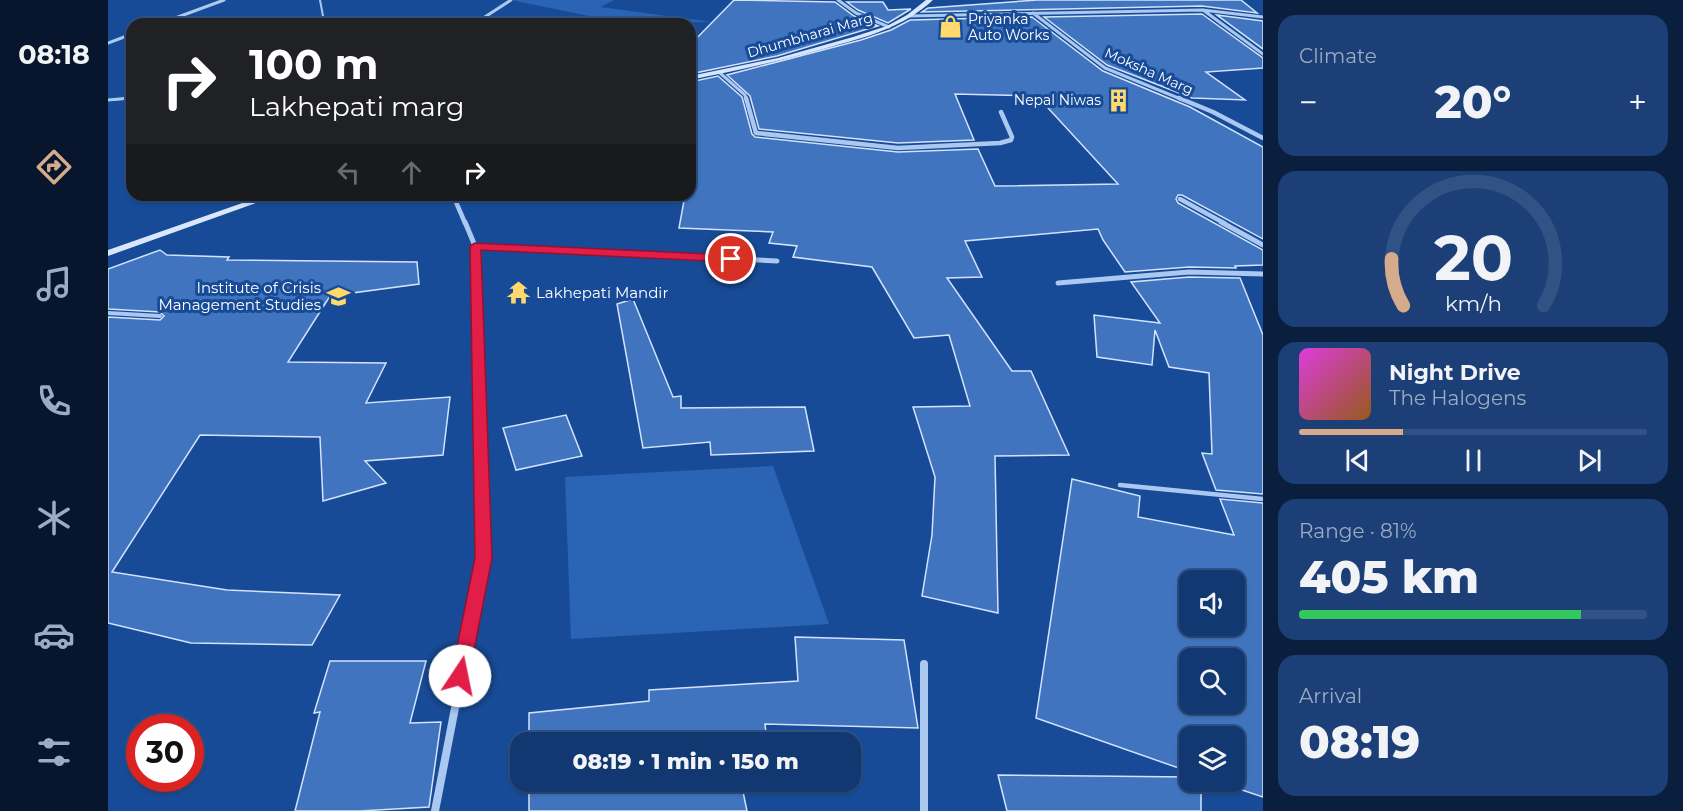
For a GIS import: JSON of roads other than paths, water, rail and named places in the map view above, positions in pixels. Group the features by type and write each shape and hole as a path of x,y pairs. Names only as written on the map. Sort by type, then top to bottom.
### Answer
{"main road":[{"name":"Dhumbharai Marg","path":"696,77 837,44 889,27 909,16 930,0"},
{"path":"108,253 257,201"}],"street":[{"path":"175,18 224,0"},
{"path":"484,18 511,0"},
{"path":"838,0 856,13 889,27"},
{"path":"909,16 1202,10 1263,17"},
{"path":"1202,10 1263,54"},
{"name":"Moksha Marg","path":"1033,13 1105,68 1213,112 1263,138"},
{"path":"108,44 126,36"},
{"path":"720,73 745,95 753,129 756,133 764,135 897,148 1000,143 1011,140 1012,137 1001,112"},
{"path":"1180,199 1263,245"},
{"path":"435,811 484,558 475,246 456,201"},
{"path":"475,246 777,261"},
{"path":"1058,283 1189,273 1263,274"},
{"path":"924,664 924,811"}],"lane":[{"path":"320,0 322,18"},
{"path":"108,100 126,98"},
{"path":"108,313 160,316"},
{"path":"1120,485 1263,499"}],"place":[{"name":"Priyanka Auto Works","path":"950,27"},
{"name":"Nepal Niwas","path":"1119,100"},
{"name":"Lakhepati Mandir","path":"518,292"},
{"name":"Institute of Crisis Management Studies","path":"339,296"}]}
